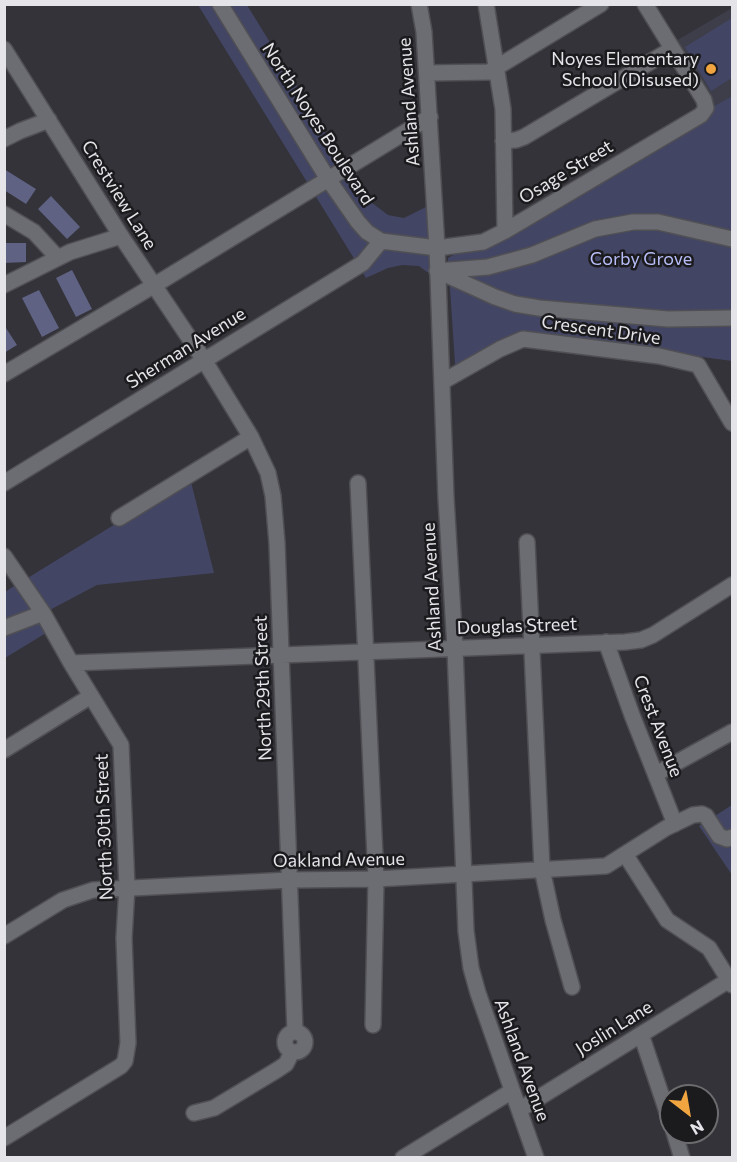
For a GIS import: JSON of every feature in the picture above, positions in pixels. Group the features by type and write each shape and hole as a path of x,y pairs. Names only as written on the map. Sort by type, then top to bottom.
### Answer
{"street":[{"name":"North Noyes Boulevard","path":"220,4 328,180 358,222 381,241"},
{"name":"Ashland Avenue","path":"419,4 424,32 437,248 466,931 471,968 536,1158"},
{"path":"486,4 502,109 505,231"},
{"path":"427,73 484,74 601,4"},
{"path":"503,141 524,137 672,49 645,4"},
{"name":"Crestview Lane","path":"4,49 121,237 204,360"},
{"name":"Osage Street","path":"437,248 483,242 505,231 701,115 706,108 704,100 672,49"},
{"path":"4,374 430,117"},
{"path":"4,140 49,120"},
{"path":"4,214 34,232 58,258"},
{"path":"438,271 488,267 532,255 595,229 633,222 658,222 732,239"},
{"path":"4,285 70,252 121,237"},
{"path":"381,241 437,248"},
{"name":"Sherman Avenue","path":"4,483 363,263 381,241"},
{"name":"Crescent Drive","path":"438,271 495,297 515,304 539,308 668,319 732,318"},
{"name":"Crescent Drive","path":"442,382 500,349 523,339 659,356 698,365 732,423"},
{"name":"North 29th Street","path":"194,1113 214,1108 286,1064 292,1052 285,1043 288,1036 295,1032 273,496 268,473 251,437 204,360"},
{"path":"119,518 251,437"},
{"path":"358,483 376,879 373,1025"},
{"path":"527,542 542,869 553,920 572,987"},
{"name":"North 30th Street","path":"4,556 43,613 121,745 127,887 124,938 128,1043 125,1061 4,1138"},
{"name":"Douglas Street","path":"71,663 641,640 653,635 732,585"},
{"path":"4,628 43,613"},
{"name":"Crest Avenue","path":"606,642 675,824"},
{"path":"4,750 91,696"},
{"path":"656,774 732,732"},
{"name":"Oakland Avenue","path":"4,936 63,900 93,890 290,880 463,875 606,866 675,824 693,815 702,814 706,816 719,836 727,839 732,837"},
{"path":"624,854 667,920 709,948 731,983"},
{"name":"Joslin Lane","path":"519,1110 641,1034 731,983"},
{"path":"641,1034 659,1088"},
{"path":"403,1158 512,1091"}],"shaded area":[{"name":"Noyes Elementary School (Disused)","path":"732,8 732,96 713,108 674,42"}],"green space":[{"path":"198,5 247,5 358,186 371,202 388,215 404,218 430,205 432,272 427,272 419,266 402,265 388,268 366,278"},
{"path":"732,18 732,78 711,91 685,47"},
{"name":"Corby Grove","path":"732,96 732,361 524,333 462,365 455,364 448,258"},
{"path":"190,478 214,573 97,585 46,612 26,579"},
{"path":"17,584 46,633 5,658 5,592"},
{"path":"732,805 732,875 699,826"}],"building":[{"path":"4,169 36,189 26,204 4,190"},
{"path":"51,196 80,227 67,239 38,209"},
{"path":"4,243 26,243 26,262 4,263"},
{"path":"72,270 92,309 76,317 56,278"},
{"path":"39,290 59,328 42,337 22,298"},
{"path":"4,325 17,345 4,353"}],"place":[{"name":"Noyes Elementary School (Disused)","path":"711,69"}]}
